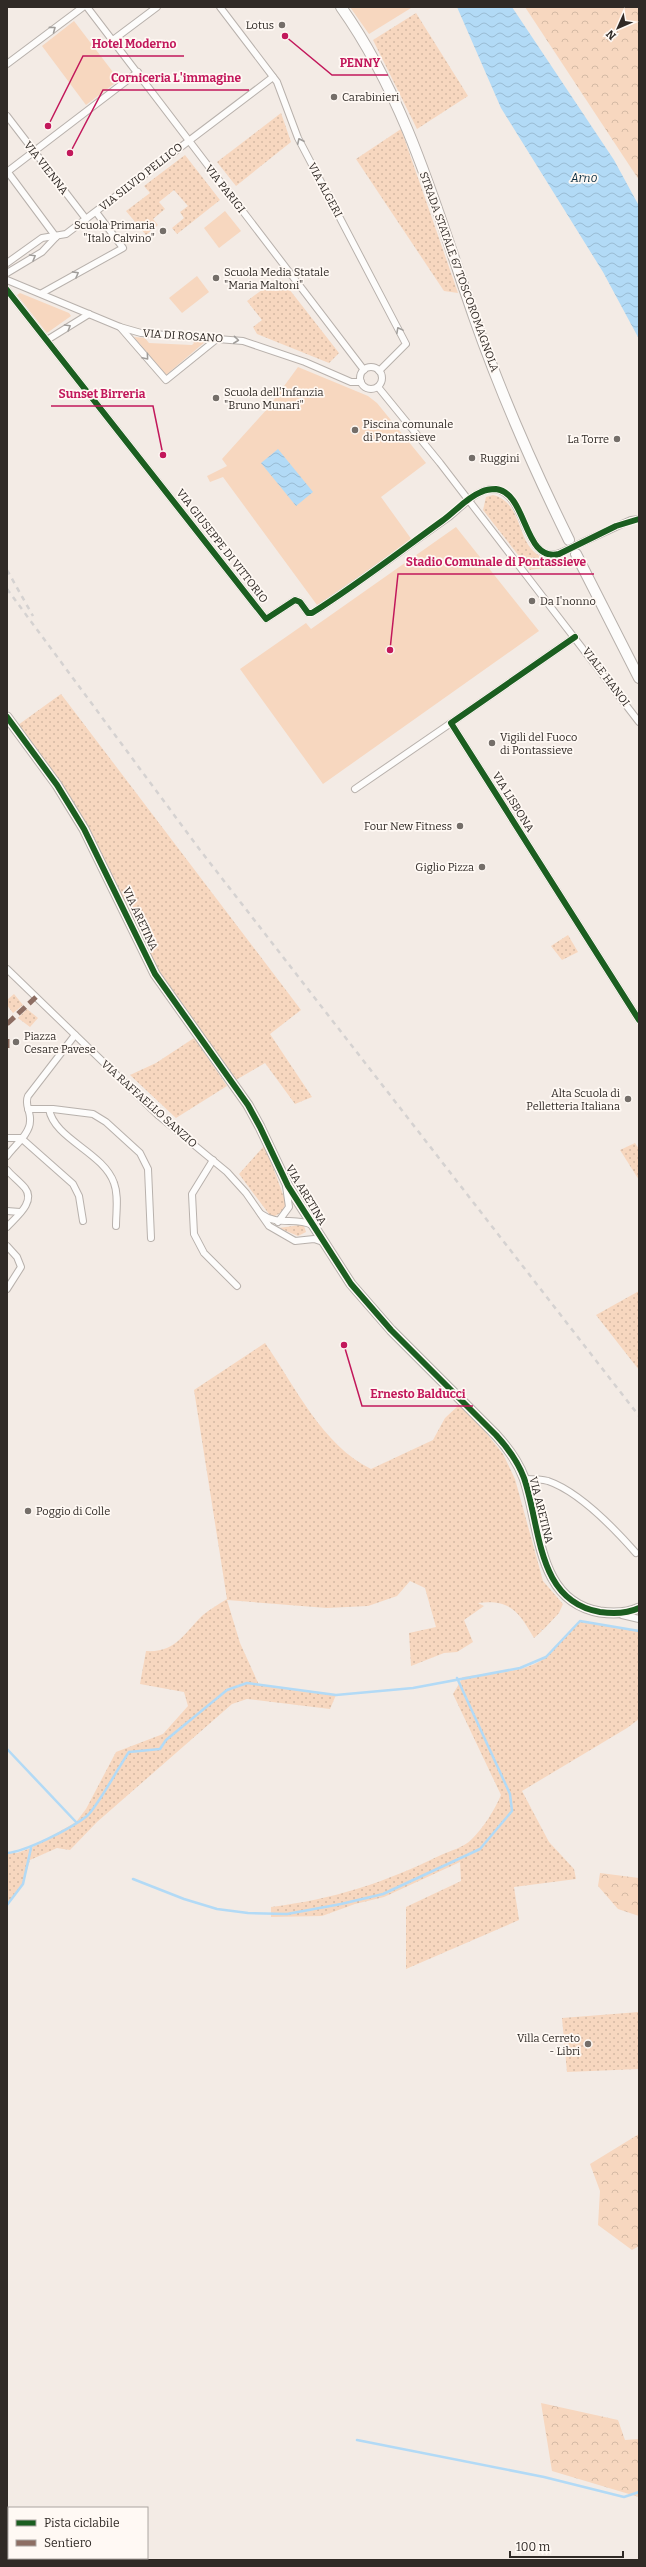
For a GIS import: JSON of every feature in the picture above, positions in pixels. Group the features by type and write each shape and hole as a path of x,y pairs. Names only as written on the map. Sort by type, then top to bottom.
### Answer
{"main road":[{"name":"STRADA STATALE 67 TOSCOROMAGNOLA","path":"342,7 386,79 406,126 502,391 530,460 569,540"},
{"path":"576,554 639,678"}],"street":[{"path":"7,64 83,7"},
{"name":"VIA PARIGI","path":"87,7 364,370"},
{"path":"113,40 157,7"},
{"name":"VIA ALGERI","path":"220,7 275,80 298,138 406,344 379,371"},
{"path":"56,237 7,171 138,72"},
{"name":"VIA SILVIO PELLICO","path":"7,277 42,252 56,237 66,234 188,141 275,80"},
{"name":"VIA VIENNA","path":"7,116 33,152 86,219"},
{"path":"42,293 123,248 96,212"},
{"path":"7,263 42,238 56,237"},
{"name":"VIA DI ROSANO","path":"7,277 120,327 141,333 243,341 351,382 361,382 370,389 378,387"},
{"name":"VIA GIUSEPPE DI VITTORIO","path":"7,290 266,619 295,600 300,602 308,613 312,613 469,500"},
{"path":"47,340 89,314"},
{"path":"120,327 166,380 218,338"},
{"path":"361,382 360,377 364,370 371,368 379,371 382,381 378,387 469,500 485,490 496,489 505,493 515,504 536,546 547,554 562,552 639,519"},
{"name":"VIALE HANOI","path":"469,500 639,722"},
{"path":"355,789 575,637"},
{"name":"VIA ARETINA","path":"7,717 57,785 84,828 155,974 248,1105 285,1180 352,1284 374,1312 504,1444 517,1464 524,1479 544,1561 554,1582 565,1594 582,1606 597,1611 639,1619"},
{"name":"VIA LISBONA","path":"450,723 639,1020"},
{"name":"VIA RAFFAELLO SANZIO","path":"7,969 168,1124 213,1160 236,1181 269,1226 290,1239 300,1241 311,1239"},
{"path":"7,1156 30,1124 26,1102 28,1096 75,1035"},
{"path":"28,1109 49,1109 95,1115 141,1154 148,1169 151,1238"},
{"path":"49,1109 55,1123 101,1163 111,1177 117,1194 116,1226"},
{"path":"7,1138 21,1138 75,1187 80,1198 83,1221"},
{"path":"213,1160 192,1194 194,1234 204,1253 237,1286"},
{"path":"7,1170 27,1191 27,1203 7,1227"},
{"path":"278,1222 289,1207 285,1180"},
{"path":"7,1211 20,1212"},
{"path":"261,1214 278,1222 312,1224 314,1232 311,1239 324,1242"},
{"path":"7,1246 21,1265 20,1272 10,1282 7,1289"},
{"name":"VIA ARETINA","path":"524,1479 547,1481 558,1485 613,1527 636,1553"},
{"name":"VIA ARETINA","path":"618,1614 639,1608"}],"green space":[{"path":"350,7 411,7 411,8 369,34"},
{"path":"525,7 639,7 639,180"},
{"path":"416,13 468,96 417,129 373,40"},
{"path":"74,21 119,80 86,105 42,46"},
{"path":"281,113 291,142 236,186 217,162"},
{"path":"401,129 458,293 444,291 356,159"},
{"path":"185,155 220,200 177,234 172,228 184,218 180,212 188,206 174,190 159,202 165,209 153,219 158,225 146,235 126,211 150,193 144,186"},
{"path":"225,211 241,231 219,248 204,228"},
{"path":"197,276 209,292 182,313 169,298"},
{"path":"282,280 339,353 329,363 257,334 253,327 262,320 247,301 266,287 269,290"},
{"path":"20,293 69,313 71,316 47,333 17,295"},
{"path":"134,337 145,338 149,343 192,345 194,343 192,340 206,341 166,375"},
{"path":"298,367 368,396 377,403 426,463 381,497 412,540 317,605 223,477 210,482 207,476 227,466 222,459 268,408"},
{"path":"493,495 505,501 513,510 528,545 536,554 549,559 567,558 571,564 530,570 483,510 486,497"},
{"path":"456,527 539,631 323,784 240,669 306,623 311,629"},
{"path":"61,694 301,1010 270,1034 312,1097 295,1104 265,1063 236,1080 158,972 83,819 18,725"},
{"path":"568,935 578,952 562,960 551,946"},
{"path":"14,994 23,1005 13,1013 7,1005 7,1000"},
{"path":"27,1009 38,1018 30,1027 18,1018"},
{"path":"194,1038 227,1086 176,1118 130,1075 156,1063"},
{"path":"635,1143 639,1149 639,1180 620,1150"},
{"path":"265,1145 286,1203 282,1212 273,1217 269,1214 239,1174"},
{"path":"300,1225 304,1226 306,1232 298,1236 279,1228"},
{"path":"639,1291 639,1370 596,1315"},
{"path":"265,1343 311,1413 324,1430 338,1445 371,1469 433,1440 445,1418 459,1405 483,1429 503,1454 515,1479 543,1581 563,1604 559,1613 543,1630 540,1629 542,1631 534,1638 518,1614 506,1605 489,1602 478,1603 484,1606 464,1620 473,1642 457,1652 444,1653 411,1666 409,1633 436,1627 425,1588 410,1581 397,1596 368,1606 327,1608 227,1600 240,1643 259,1685 336,1695 330,1709 247,1699 232,1704 97,1822 70,1850 57,1848 30,1860 23,1884 7,1905 7,1853 17,1853 31,1848 76,1822 86,1809 116,1752 163,1734 188,1706 184,1692 140,1684 146,1651 165,1649 172,1645 185,1635 203,1615 227,1599 194,1390"},
{"path":"580,1621 639,1631 639,1719 627,1728 522,1791 549,1842 574,1869 576,1879 514,1887 519,1920 406,1969 406,1907 461,1881 460,1862 384,1897 355,1904 322,1916 271,1917 271,1907 316,1899 379,1882 457,1849 471,1840 488,1819 501,1795 453,1694 463,1677 506,1672 538,1663 555,1648"},
{"path":"600,1873 639,1878 639,1916 618,1909 598,1886"},
{"path":"639,2012 639,2069 567,2072 562,2018"},
{"path":"639,2134 639,2246 632,2250 598,2225 600,2191 590,2164"},
{"path":"541,2403 618,2420 625,2440 639,2439 639,2497 552,2471"}],"water":[{"name":"Arno","path":"457,7 512,7 614,160 639,206 639,339 603,272 501,108"},
{"path":"278,449 313,492 296,506 261,463"}],"waterway":[{"path":"7,1853 15,1852 48,1839 71,1827 87,1816 97,1804 129,1752 160,1749 166,1740 227,1690 247,1683 336,1695 413,1688 520,1668 546,1657 580,1621 639,1631"},
{"path":"133,1879 184,1899 217,1909 248,1913 287,1914 341,1904 383,1894 480,1849 512,1811 510,1794 457,1678"},
{"path":"7,1749 76,1822"},
{"path":"7,1905 23,1884 31,1848"},
{"path":"357,2440 544,2477 624,2497 639,2492"}],"railway":[{"path":"7,570 33,616"},
{"path":"7,589 200,850 639,1416"}],"marked path":[{"path":"7,1024 36,997"},
{"path":"7,1039 7,1048"}],"cycle path":[{"path":"7,290 266,619 295,600 300,602 308,613 312,613 378,568 470,498 486,490 496,489 506,493 514,502 521,514 538,548 547,554 559,554 616,526 639,519"},
{"path":"575,637 451,723 639,1020"},
{"path":"7,717 57,785 84,829 155,974 248,1105 288,1186 351,1284 391,1330 496,1435 505,1445 519,1466 530,1497 544,1559 552,1578 564,1593 579,1605 600,1612 610,1613 620,1613 639,1608"}],"place":[{"name":"Lotus","path":"282,25"},
{"name":"PENNY","path":"285,36"},
{"name":"Carabinieri","path":"334,97"},
{"name":"Hotel Moderno","path":"48,126"},
{"name":"Corniceria L'immagine","path":"70,153"},
{"name":"Scuola Primaria \"Italo Calvino\"","path":"163,231"},
{"name":"Scuola Media Statale \"Maria Maltoni\"","path":"216,278"},
{"name":"Scuola dell'Infanzia \"Bruno Munari\"","path":"216,398"},
{"name":"Piscina comunale di Pontassieve","path":"355,430"},
{"name":"La Torre","path":"617,439"},
{"name":"Sunset Birreria","path":"163,455"},
{"name":"Ruggini","path":"472,458"},
{"name":"Da I'nonno","path":"532,601"},
{"name":"Stadio Comunale di Pontassieve","path":"390,650"},
{"name":"Vigili del Fuoco di Pontassieve","path":"492,743"},
{"name":"Four New Fitness","path":"460,826"},
{"name":"Giglio Pizza","path":"482,867"},
{"name":"Piazza Cesare Pavese","path":"16,1042"},
{"name":"Alta Scuola di Pelletteria Italiana","path":"628,1099"},
{"name":"Ernesto Balducci","path":"344,1345"},
{"name":"Poggio di Colle","path":"28,1511"},
{"name":"Villa Cerreto - Libri","path":"588,2044"}]}
